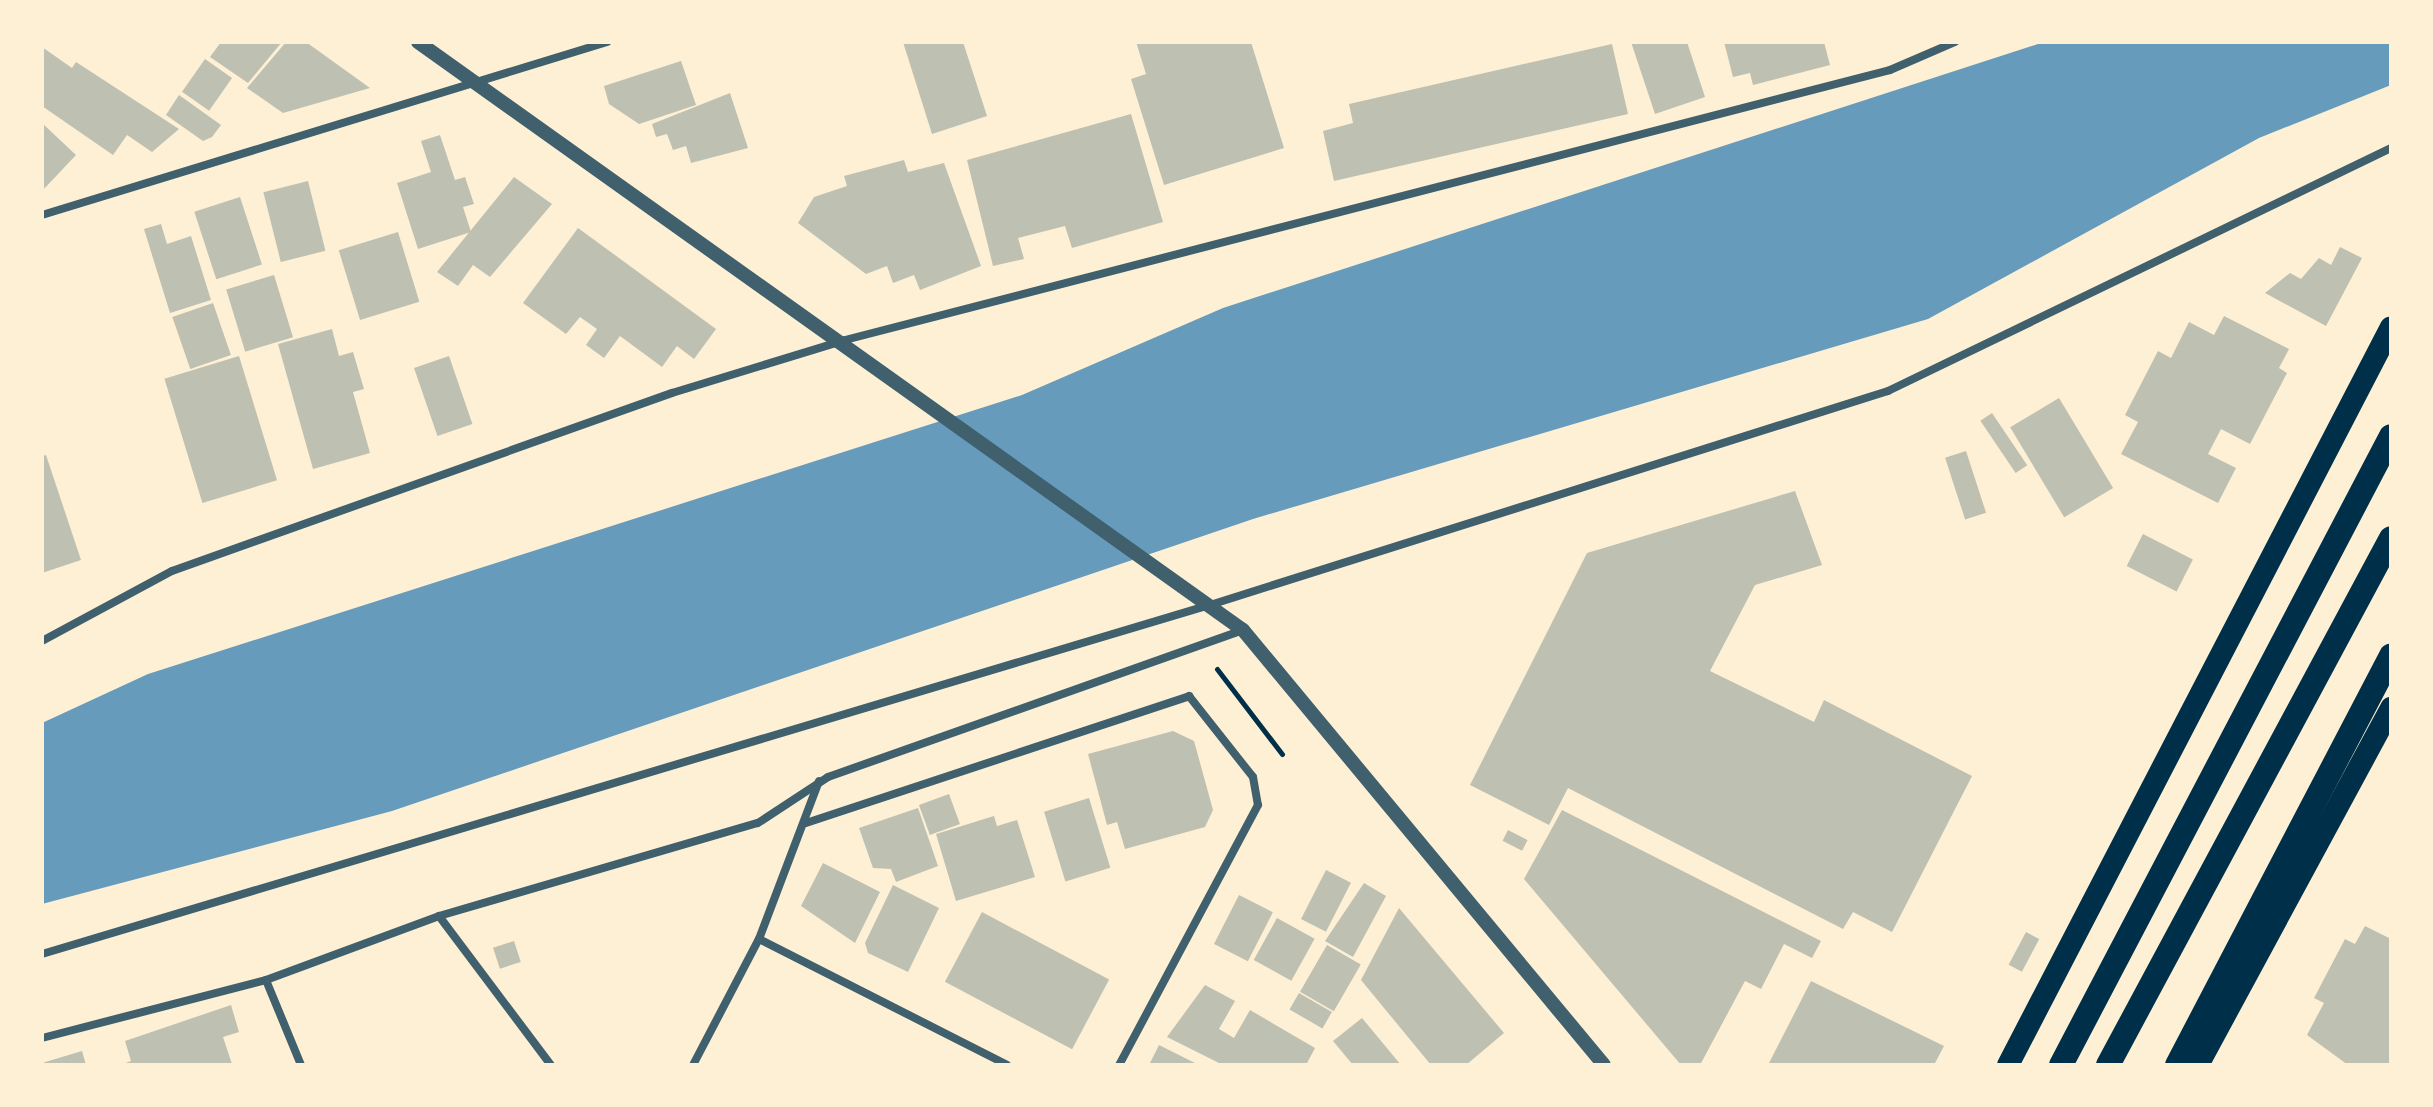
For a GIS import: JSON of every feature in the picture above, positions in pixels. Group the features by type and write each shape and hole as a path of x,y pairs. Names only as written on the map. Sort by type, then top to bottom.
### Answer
{"highway":[{"path":"2008,1065 2391,327"},
{"path":"2061,1065 2391,436"},
{"path":"2108,1065 2391,538"},
{"path":"2177,1065 2391,655"},
{"path":"2198,1065 2391,708"}],"street":[{"path":"418,42 845,340 1243,630 1604,1065"},
{"path":"42,215 607,42"},
{"path":"42,641 172,571 672,393 845,340 1890,70 1955,42"},
{"path":"42,954 1210,605 1888,391 2391,148"},
{"path":"42,1038 266,980 439,916 758,823 820,780 1243,630"},
{"path":"806,823 1189,696 1253,777 1258,805 1119,1065"},
{"path":"693,1065 759,939 820,780"},
{"path":"439,916 551,1065"},
{"path":"759,939 1007,1065"},
{"path":"266,980 301,1065"}],"path":[{"path":"1199,646 1282,754"}],"water":[{"path":"2044,42 2391,42 2391,85 2259,138 1928,319 1253,519 392,811 42,904 42,723 148,674 1022,395 1223,308"}],"building":[{"path":"221,42 282,42 248,83 210,57"},
{"path":"286,42 306,42 370,88 283,113 247,88"},
{"path":"903,42 963,42 987,116 932,134"},
{"path":"1136,42 1251,42 1284,148 1164,185 1131,79 1146,74"},
{"path":"1631,42 1687,42 1705,97 1655,114"},
{"path":"1724,42 1824,42 1830,65 1753,85 1750,73 1733,77"},
{"path":"1612,44 1628,114 1334,181 1323,131 1353,123 1349,104"},
{"path":"42,47 72,68 76,62 179,129 152,152 127,135 113,155 42,106"},
{"path":"205,59 232,78 209,111 182,92"},
{"path":"681,61 696,105 639,124 609,104 604,86"},
{"path":"730,93 748,148 691,163 686,146 673,150 667,134 656,137 652,124"},
{"path":"179,95 221,125 212,137 203,141 166,115"},
{"path":"1131,114 1163,222 1072,248 1065,226 1018,238 1024,259 993,266 967,160"},
{"path":"42,123 76,155 42,191"},
{"path":"440,135 455,180 465,177 474,204 463,207 471,232 418,249 397,183 431,172 421,141"},
{"path":"904,160 908,172 944,163 981,266 920,290 914,275 893,283 887,266 866,274 798,223 814,197 847,186 844,176"},
{"path":"514,177 552,204 490,277 473,265 458,286 437,272"},
{"path":"308,181 325,251 281,262 263,192"},
{"path":"240,197 262,265 216,279 194,212"},
{"path":"161,224 167,244 191,236 211,300 170,313 144,229"},
{"path":"578,228 716,329 694,359 677,346 662,367 620,336 604,358 586,345 597,329 580,317 566,334 523,303"},
{"path":"398,232 419,302 360,320 339,250"},
{"path":"2340,247 2362,258 2326,326 2265,293 2290,273 2301,279 2319,258 2331,265"},
{"path":"274,275 293,337 245,352 226,290"},
{"path":"213,303 231,355 190,369 172,317"},
{"path":"2224,316 2289,349 2279,368 2287,373 2250,444 2221,429 2208,454 2236,468 2218,503 2121,454 2138,422 2125,415 2158,351 2171,358 2189,322 2214,335"},
{"path":"332,329 339,356 353,352 364,389 353,392 370,453 313,469 278,344"},
{"path":"239,356 277,480 202,503 164,379"},
{"path":"449,356 472,424 437,436 414,368"},
{"path":"2059,398 2113,488 2064,517 2010,427"},
{"path":"1992,413 2027,465 2016,473 1980,421"},
{"path":"1966,451 1986,513 1965,520 1945,458"},
{"path":"46,455 81,560 42,573 42,456"},
{"path":"1795,491 1822,565 1755,585 1710,671 1814,722 1824,700 1972,776 1892,932 1853,912 1843,929 1568,788 1549,825 1470,785 1587,553"},
{"path":"2143,534 2193,559 2177,591 2127,566"},
{"path":"1173,731 1194,741 1213,810 1205,827 1125,849 1117,822 1107,825 1088,754"},
{"path":"949,794 960,824 930,835 919,805"},
{"path":"1089,798 1110,868 1065,882 1044,812"},
{"path":"918,808 938,866 896,882 891,869 873,868 859,828"},
{"path":"1562,810 1821,941 1812,958 1784,944 1761,989 1745,981 1700,1065 1681,1065 1524,879"},
{"path":"994,816 997,826 1017,820 1035,877 956,901 936,834"},
{"path":"1508,830 1528,840 1522,851 1503,841"},
{"path":"823,863 880,892 855,943 801,906"},
{"path":"1326,870 1351,883 1326,932 1301,919"},
{"path":"1364,883 1386,896 1353,957 1325,941"},
{"path":"893,885 939,908 908,972 868,953 865,943"},
{"path":"1239,895 1273,912 1248,961 1214,944"},
{"path":"1399,908 1504,1033 1466,1065 1431,1065 1361,980"},
{"path":"982,912 1109,980 1072,1049 945,982"},
{"path":"1277,918 1315,939 1291,981 1254,960"},
{"path":"2365,926 2391,939 2391,1065 2348,1065 2307,1035 2324,1003 2314,998 2345,939 2355,944"},
{"path":"2026,932 2039,939 2022,972 2009,965"},
{"path":"514,941 521,962 500,969 493,948"},
{"path":"1327,945 1361,964 1334,1011 1300,992"},
{"path":"1811,981 1944,1046 1934,1065 1768,1065"},
{"path":"1205,985 1235,1001 1219,1029 1234,1038 1250,1010 1315,1048 1306,1065 1223,1065 1167,1037"},
{"path":"1299,993 1332,1012 1322,1028 1290,1009"},
{"path":"231,1005 239,1032 223,1037 232,1064 120,1065 131,1061 125,1041"},
{"path":"1362,1018 1401,1065 1353,1065 1333,1041"},
{"path":"1159,1045 1199,1065 1149,1065"},
{"path":"82,1051 86,1065 42,1065 42,1063"}]}
